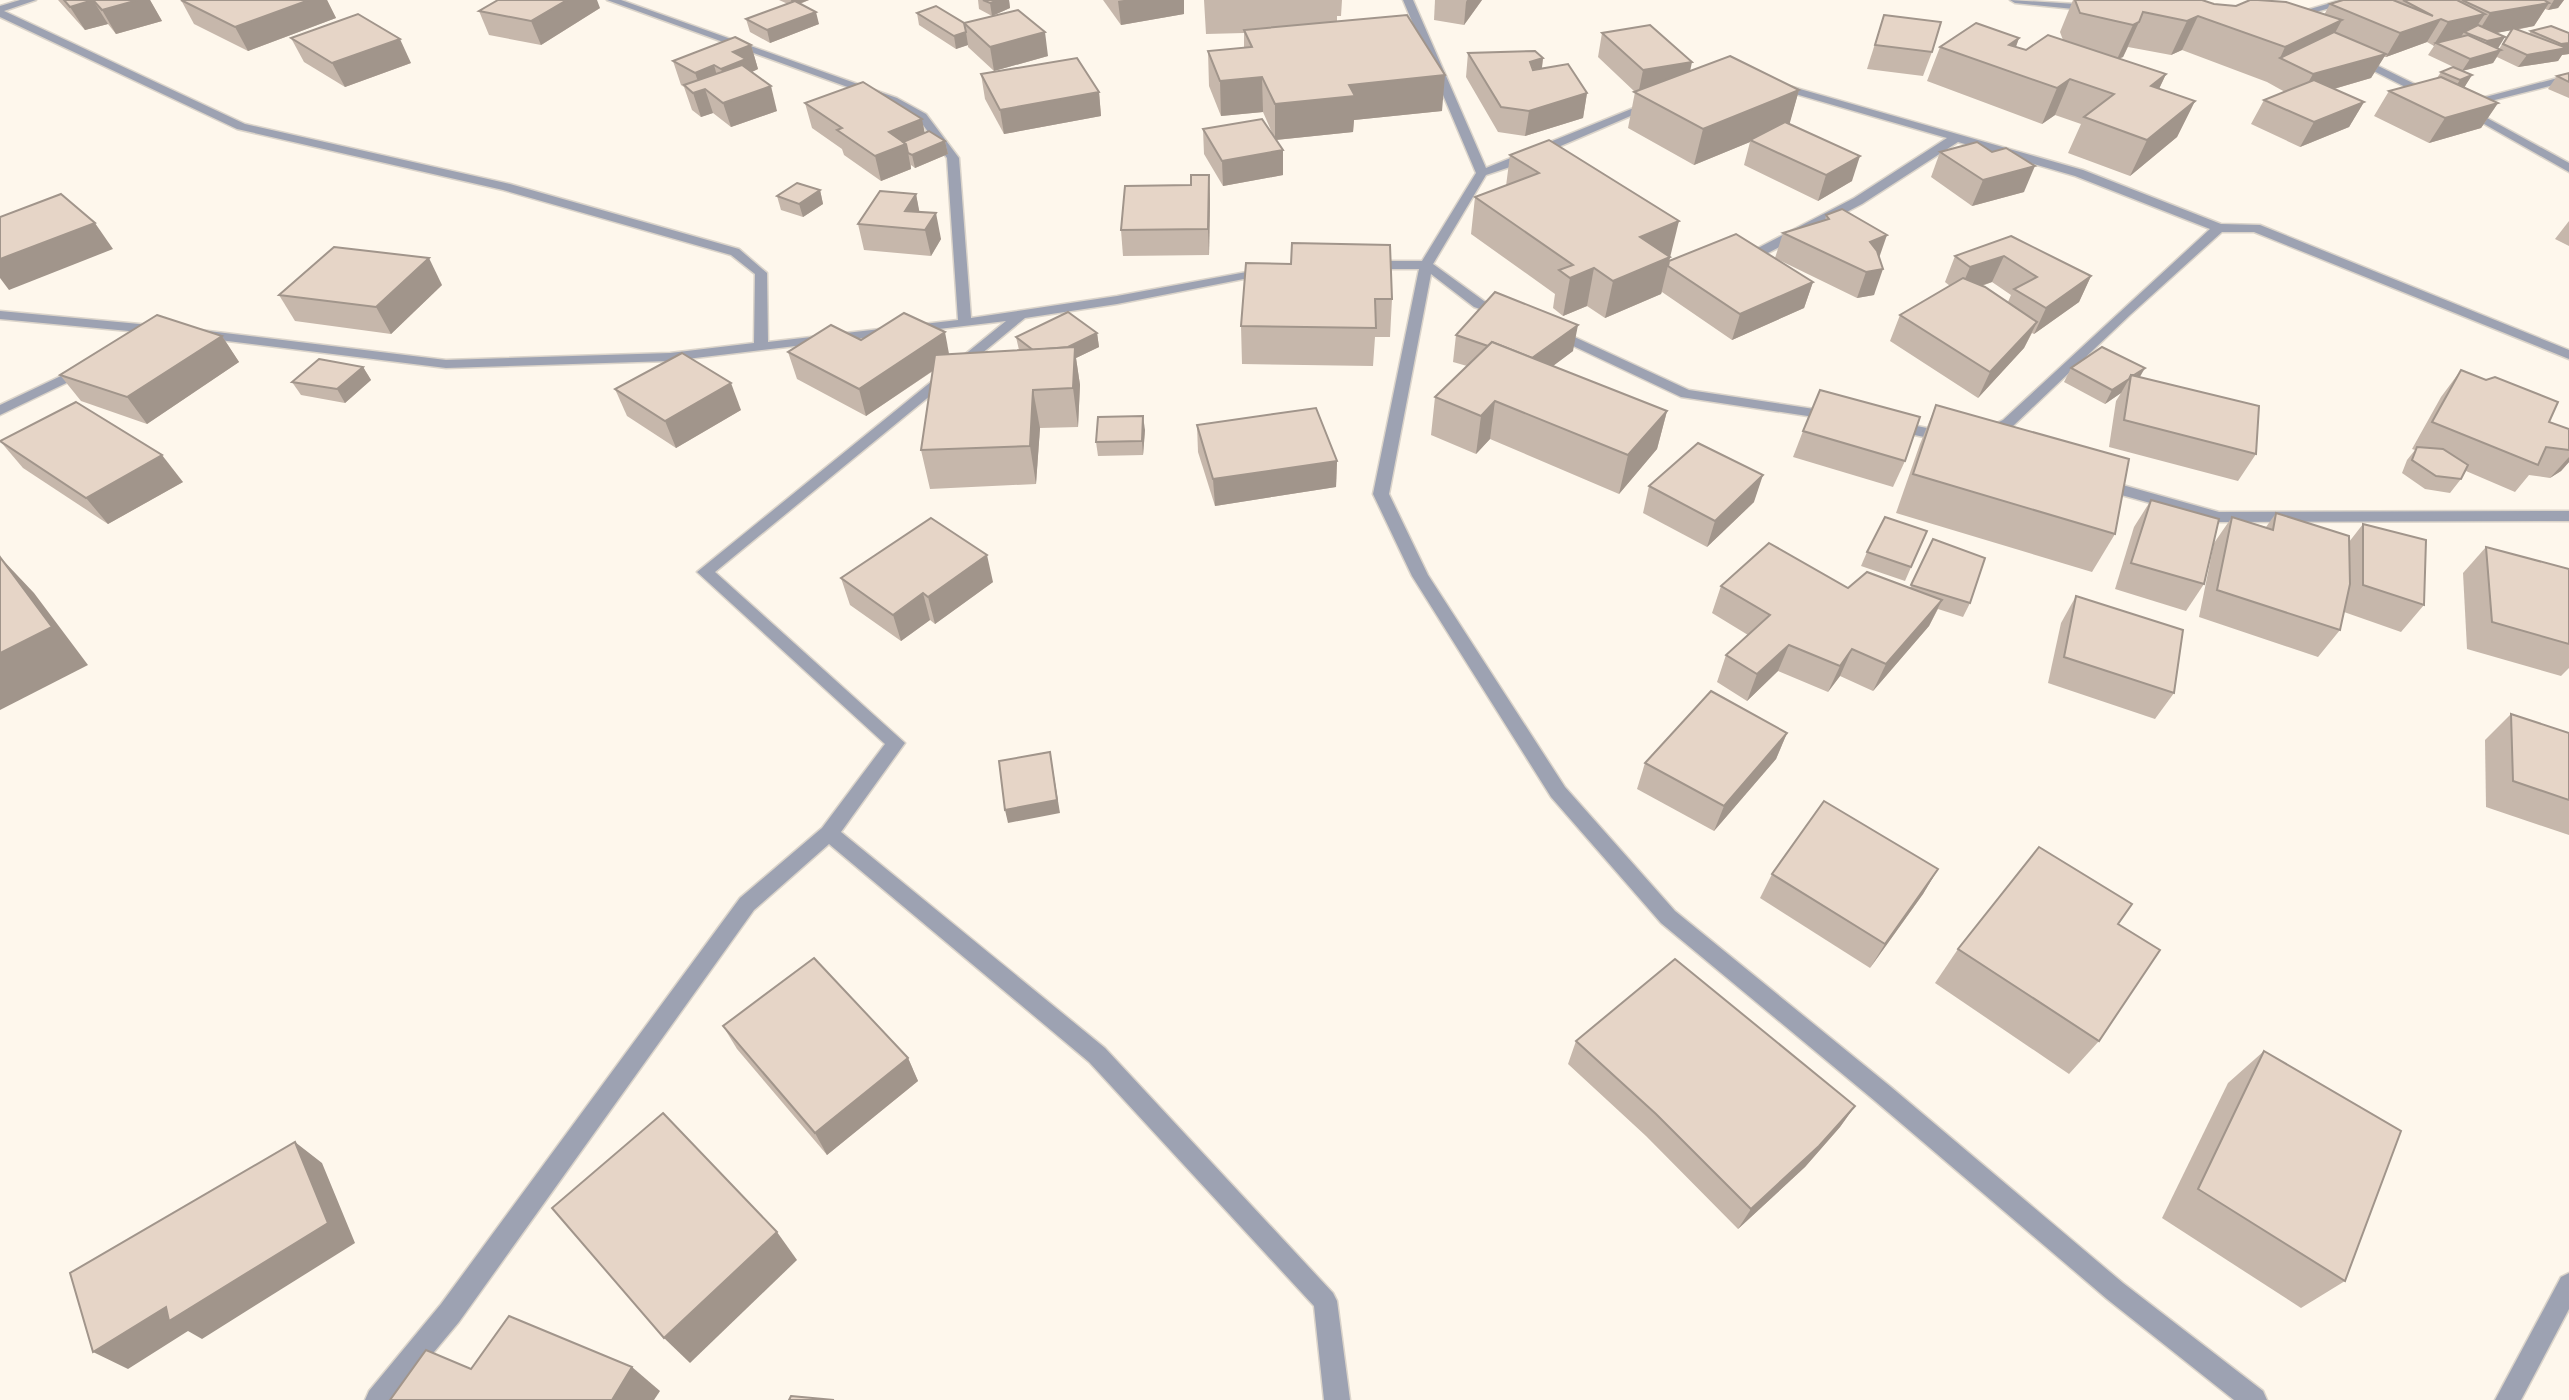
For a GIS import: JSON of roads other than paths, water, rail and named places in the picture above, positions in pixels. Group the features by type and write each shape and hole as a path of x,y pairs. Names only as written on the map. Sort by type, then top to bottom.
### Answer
{"street":[{"path":"0,11 31,0"},
{"path":"612,0 893,100 922,116 953,158 965,323"},
{"path":"1408,0 1482,173"},
{"path":"2015,0 2100,9"},
{"path":"2290,26 2277,20 2353,0"},
{"path":"0,11 241,127 506,187 735,252 761,274 761,347"},
{"path":"2350,55 2446,101"},
{"path":"2569,78 2458,106 2569,168"},
{"path":"1761,81 2079,173 2218,228 2256,228 2569,355"},
{"path":"1657,102 1515,162 1482,173 1426,265 1381,494 1420,576 1558,792 1668,917 1883,1094 2115,1291 2254,1400"},
{"path":"1762,251 1858,201 1956,138"},
{"path":"1996,450 1970,442 2008,423 2218,228"},
{"path":"1357,265 1426,265 1479,304 1514,317"},
{"path":"0,315 176,331 446,364 670,357 965,323 1117,300 1289,266"},
{"path":"378,1400 450,1313 747,904 829,833 896,743 705,572 1022,314"},
{"path":"1538,326 1562,334 1686,394 1849,418"},
{"path":"137,342 176,331"},
{"path":"0,411 100,361"},
{"path":"1876,423 1957,439"},
{"path":"2085,479 2219,517 2569,516"},
{"path":"829,833 1097,1055 1325,1301 1337,1400"},
{"path":"2508,1400 2569,1285"}]}
